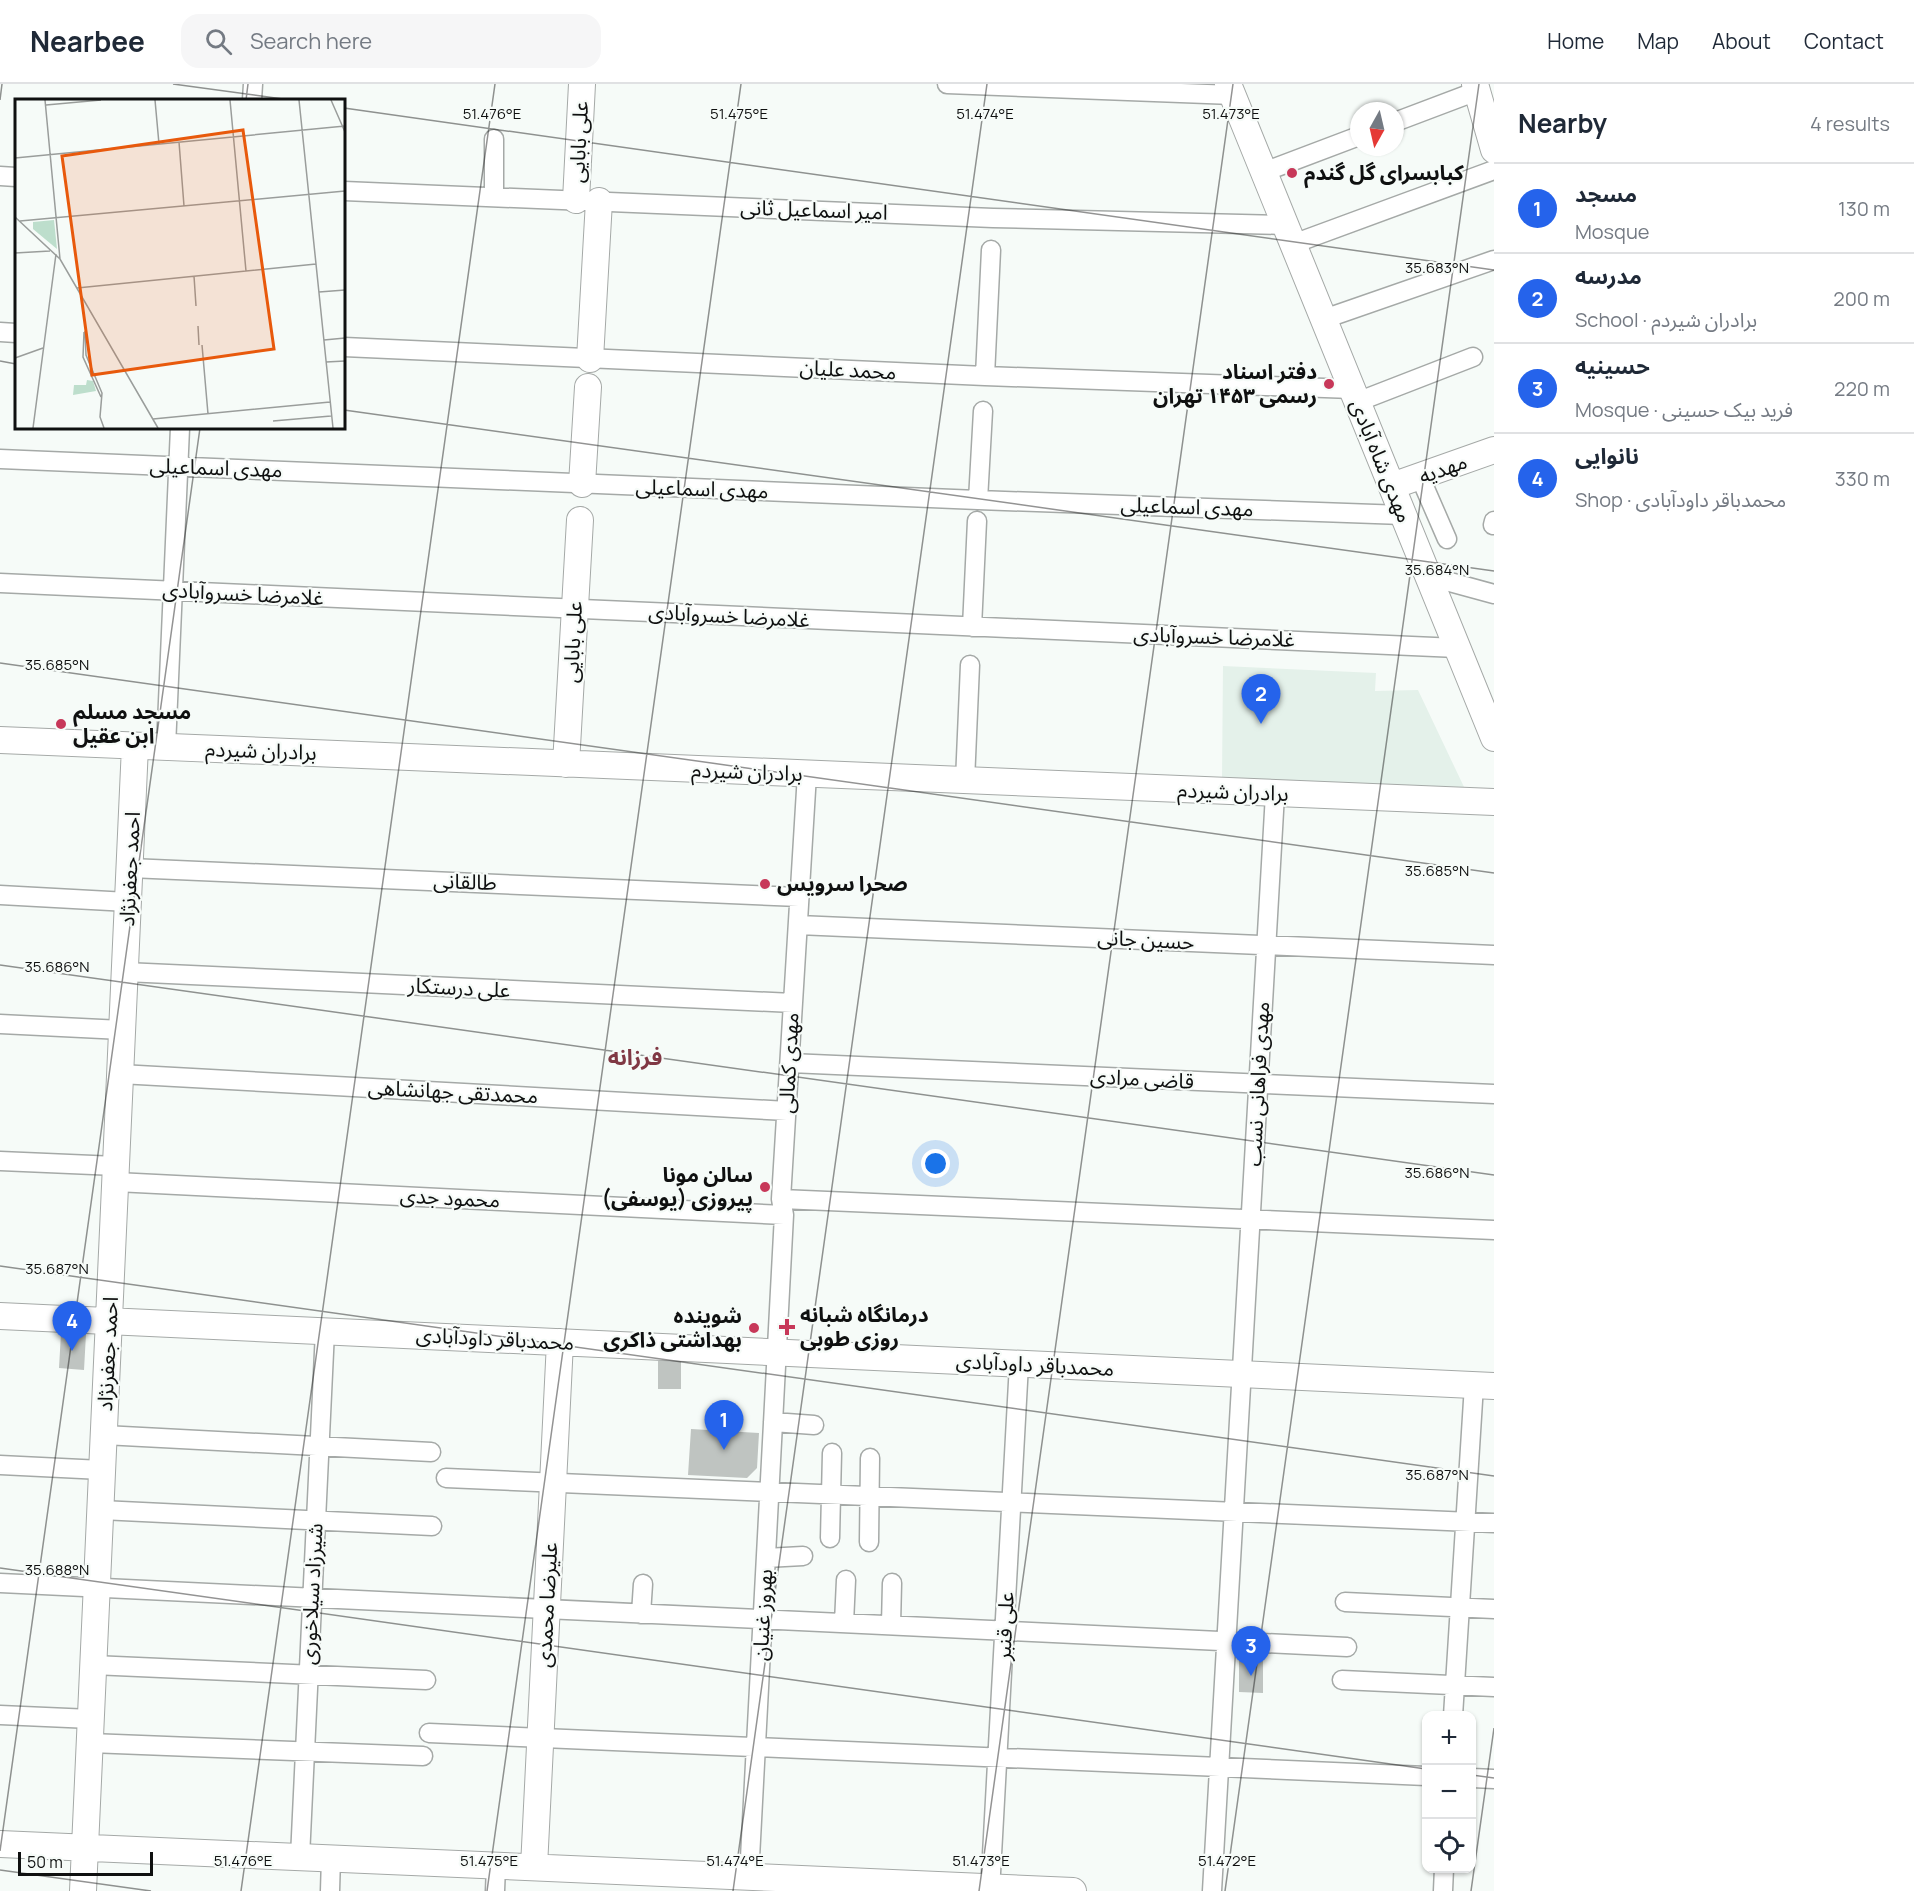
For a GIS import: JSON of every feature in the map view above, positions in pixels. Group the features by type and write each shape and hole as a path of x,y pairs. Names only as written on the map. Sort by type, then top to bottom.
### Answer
{"street":[{"path":"252,99 253,84"},
{"name":"علی بابایی","path":"582,84 590,359"},
{"path":"947,84 1231,90"},
{"path":"1404,118 1482,86 1494,150"},
{"name":"مهدی شاه آبادی","path":"1231,90 1494,736"},
{"path":"494,139 494,197"},
{"path":"1264,172 1350,139"},
{"path":"1289,235 1494,170"},
{"path":"0,176 15,177"},
{"name":"امیر اسماعیل ثانی","path":"345,191 993,218 1289,235"},
{"path":"985,376 991,250"},
{"path":"1324,319 1494,260"},
{"path":"0,332 15,333"},
{"name":"محمد علیان","path":"345,347 985,376 1355,396"},
{"path":"1355,396 1473,357"},
{"path":"582,484 588,387"},
{"path":"978,500 983,411"},
{"path":"166,747 180,429"},
{"name":"مهدیه","path":"1392,486 1494,450"},
{"name":"مهدی اسماعیلی","path":"0,459 978,500 1403,514"},
{"path":"1420,477 1447,539"},
{"name":"علی بابایی","path":"566,764 580,520"},
{"path":"972,627 978,521"},
{"path":"1428,576 1494,594"},
{"name":"غلامرضا خسروآبادی","path":"0,583 1457,648"},
{"path":"965,781 970,665"},
{"name":"برادران شیردم","path":"0,740 1494,802"},
{"name":"احمد جعفرنژاد","path":"83,1891 135,746"},
{"name":"مهدی کمالی","path":"777,1352 787,1111 807,774"},
{"name":"مهدی فراهانی نسب","path":"1212,1891 1275,794"},
{"name":"طالقانی","path":"130,868 800,897"},
{"path":"0,895 128,902"},
{"name":"حسین جانی","path":"798,925 1494,956"},
{"name":"علی درستکار","path":"125,972 793,1004"},
{"path":"0,1024 122,1030"},
{"name":"قاضی مرادی","path":"790,1063 1494,1094"},
{"name":"محمدتقی جهانشاهی","path":"120,1074 787,1111"},
{"name":"محمود جدی","path":"0,1161 116,1174 783,1207 1250,1219 1494,1230"},
{"name":"محمدباقر داودآبادی","path":"0,1316 1484,1386"},
{"name":"شیرزاد سیلاخوری","path":"300,1857 325,1331"},
{"name":"علیرضا محمدی","path":"534,1867 560,1342"},
{"name":"بهروز غنیان","path":"749,1877 777,1352"},
{"name":"علی قنبر","path":"990,1889 1019,1364"},
{"path":"1454,1711 1465,1522 1484,1386"},
{"path":"773,1422 814,1425"},
{"path":"104,1435 431,1452"},
{"path":"830,1538 829,1496 832,1453"},
{"path":"869,1542 870,1458"},
{"path":"0,1465 102,1470"},
{"path":"446,1478 829,1496 868,1494 1494,1523"},
{"path":"101,1510 432,1526"},
{"path":"766,1558 803,1556"},
{"path":"844,1623 846,1581"},
{"path":"0,1583 1347,1647"},
{"path":"891,1625 892,1583"},
{"path":"641,1614 643,1584"},
{"path":"1345,1602 1494,1609"},
{"path":"93,1665 426,1680"},
{"path":"1342,1680 1494,1687"},
{"path":"0,1715 90,1731 305,1752 423,1756"},
{"path":"429,1733 1422,1776"},
{"path":"1476,1778 1494,1779"},
{"path":"0,1844 534,1867 690,1883 749,1877 807,1885 1073,1891"},
{"path":"330,1891 331,1858"},
{"path":"495,1891 496,1866"},
{"path":"1443,1891 1444,1873"}],"shaded area":[{"path":"1223,666 1376,673 1375,691 1418,690 1464,787 1222,779"}],"building":[{"path":"61,1333 86,1334 84,1370 59,1368"},
{"path":"658,1361 681,1361 681,1389 658,1389"},
{"path":"691,1429 759,1433 757,1468 747,1478 688,1475"},
{"path":"1239,1659 1263,1659 1263,1693 1239,1692"}],"place":[{"name":"کبابسرای گل گندم","path":"1292,173"},
{"name":"دفتر اسناد رسمی ۱۴۵۳ تهران","path":"1329,384"},
{"name":"مسجد مسلم ابن عقیل","path":"61,724"},
{"name":"مدرسه","path":"1261,724"},
{"name":"صحرا سرویس","path":"765,884"},
{"name":"سالن مونا پیروزی (یوسفی)","path":"765,1187"},
{"name":"درمانگاه شبانه روزی طوبی","path":"787,1327"},
{"name":"شوینده بهداشتی ذاکری","path":"754,1328"},
{"name":"نانوایی","path":"72,1351"},
{"name":"مسجد","path":"724,1450"},
{"name":"حسینیه","path":"1251,1676"}],"district":[{"name":"فرزانه","path":"635,1057"}]}
